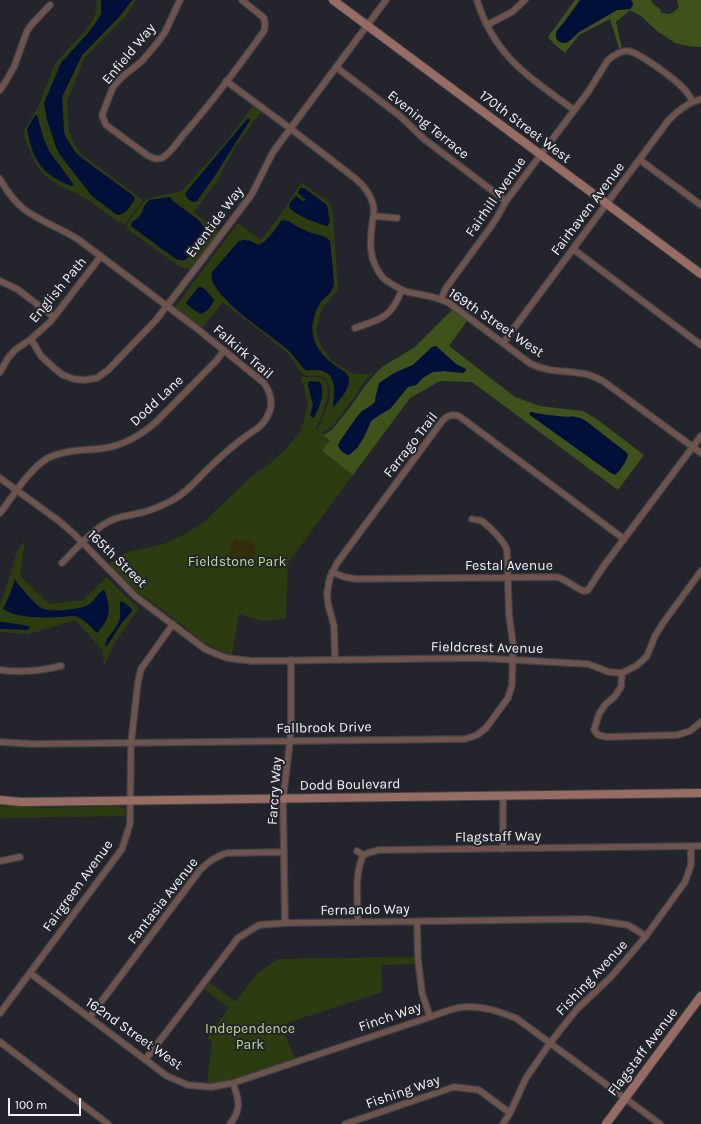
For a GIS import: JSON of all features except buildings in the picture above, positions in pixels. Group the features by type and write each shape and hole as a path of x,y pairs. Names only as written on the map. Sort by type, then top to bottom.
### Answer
{"street":[{"name":"Enfield Way","path":"180,0 165,32 158,42 142,62 122,77 113,87 102,115 106,125 147,155 160,159 166,155 192,125 226,81"},
{"path":"226,81 264,31 264,18 242,0"},
{"name":"170th Street West","path":"333,0 701,274"},
{"name":"Eventide Way","path":"31,339 41,356 54,368 74,379 84,380 97,378 108,370 156,320 252,194 273,152 386,0"},
{"path":"477,0 487,25 500,47 518,68 574,110"},
{"path":"487,25 512,12 525,0"},
{"path":"0,90 14,67 27,31 50,5"},
{"name":"Fairhill Avenue","path":"440,299 446,288 487,232 506,201 574,110 608,60 617,53 627,51 642,56 678,83 687,92 693,102"},
{"name":"Evening Terrace","path":"336,67 400,116 424,139 506,201"},
{"name":"169th Street West","path":"226,81 291,129 356,179 364,187 370,195 374,205 371,235 373,260 380,275 385,280 402,290 440,299 453,306 524,359 540,368 586,374 603,381 701,453"},
{"name":"Fairhaven Avenue","path":"503,343 674,115 686,105 701,99"},
{"path":"640,160 701,205"},
{"name":"Falkirk Trail","path":"0,179 6,190 24,209 43,221 65,231 167,306 264,382 271,398 269,412 265,421 226,452 189,488 173,500 156,508 140,513 122,516 97,528 62,563"},
{"path":"374,216 396,218"},
{"path":"573,249 701,345"},
{"name":"English Path","path":"0,372 8,358 15,350 31,339 54,318 101,256"},
{"path":"0,281 17,289 54,318"},
{"path":"355,328 380,318 388,313 393,308 402,290"},
{"name":"Dodd Lane","path":"0,513 30,474 47,459 69,451 110,447 125,443 138,436 156,422 217,360 224,350"},
{"name":"Farrago Trail","path":"335,660 334,626 327,599 328,582 332,572 337,563 443,420 447,417 452,415 459,416 624,539"},
{"name":"Festal Avenue","path":"332,572 344,578 356,579 556,577 564,579 584,592 588,590 603,567 701,436"},
{"name":"165th Street","path":"0,478 59,521 131,591 205,649 219,655"},
{"name":"Fallbrook Drive","path":"0,742 32,744 471,738 486,728 508,698 512,685 513,660 509,615 508,554 506,546 504,542 480,520 472,519"},
{"path":"701,571 663,623 655,636 647,656 640,664 622,673 622,683 619,691 605,705 599,714 594,730 598,735 607,737 677,735 690,731 701,722"},
{"name":"Fairgreen Avenue","path":"0,1013 122,849 130,824 131,743 138,682 141,669 173,624"},
{"name":"Fieldcrest Avenue","path":"219,655 244,661 479,658 588,664 610,672 622,673"},
{"name":"Farcry Way","path":"285,923 283,798 290,741 291,660"},
{"path":"0,670 22,672 44,670 61,666"},
{"name":"Dodd Boulevard","path":"0,800 21,802 131,801 701,793"},
{"path":"502,796 503,849"},
{"name":"Fishing Avenue","path":"503,1124 510,1113 526,1078 550,1043 577,1008 610,978 646,936 685,882 691,865 692,846"},
{"name":"Flagstaff Way","path":"363,855 379,850 701,846"},
{"path":"357,851 363,855 359,863 358,872 358,922"},
{"name":"Fantasia Avenue","path":"89,1018 200,870 219,856 227,854 284,852"},
{"path":"0,861 20,857"},
{"name":"Fernando Way","path":"145,1060 238,938 259,925 285,923 587,919 628,925 646,936"},
{"path":"417,921 418,960 422,993 430,1016"},
{"name":"162nd Street West","path":"30,973 167,1076 188,1085 211,1087 234,1083"},
{"name":"Flagstaff Avenue","path":"606,1124 701,996"},
{"name":"Finch Way","path":"234,1083 430,1016 462,1007 477,1006 516,1018 660,1124"},
{"path":"0,1042 108,1124"},
{"path":"230,1124 237,1114 238,1108 238,1096 234,1083"},
{"name":"Fishing Way","path":"345,1124 454,1087 479,1090 510,1113"}],"green space":[{"path":"96,0 101,0 101,14 89,32 61,63 44,103 47,120 56,147 92,196 131,193 76,153 66,138 64,132 62,97 82,55 119,17 132,0 136,0 126,16 85,57 67,101 69,133 80,153 143,200 125,224 118,222 78,194 55,183 45,176 30,152 23,132 39,105 55,63 85,31 97,10","holes":["37,115 43,137 49,151 74,185 48,173 38,163 31,146 27,129"]},
{"path":"575,0 580,0 556,32 556,37 562,43 568,42 579,32 617,10 630,9 633,5 631,0 651,0 661,12 669,14 673,13 679,7 677,0 701,0 701,47 675,43 657,31 641,16 630,10 616,22 622,48 619,48 610,19 579,35 565,53 548,37"},
{"path":"253,106 261,112 235,147 217,181 194,212 219,232 191,269 180,267 130,231 127,228 127,224 146,199 182,191 225,143","holes":["247,119 249,120 214,177 197,201 185,195","173,201 187,211 205,229 187,258 164,251 131,226 132,222 142,214 144,206"]},
{"name":"Fieldstone Park","path":"301,182 330,203 333,213 338,290 322,309 316,329 320,344 332,361 354,374 369,374 375,370 362,385 335,423 322,433 330,440 322,451 353,475 288,563 286,619 262,621 239,614 232,655 212,647 200,640 135,590 109,564 125,553 164,544 185,534 205,521 251,477 283,452 300,432 308,404 301,377 321,378 326,381 328,387 324,410 316,429 318,430 330,395 330,389 326,379 320,376 303,374 288,354 223,302 202,328 175,307 238,223 261,240 284,210","holes":["281,221 291,223 310,233 328,238 330,241 334,283 331,292 317,308 312,327 315,344 321,353 328,361 345,372 349,379 349,385 333,407 334,385 330,376 326,372 320,370 307,371 286,348 236,310 212,282 249,240 258,245 269,238","198,287 213,303 204,313 186,303","310,381 320,382 322,398 313,418 310,415 313,405"]},
{"path":"452,310 467,321 449,346 515,397 540,406 583,411 598,420 644,455 618,490 472,382 440,381 410,398 353,475 322,451 330,440 323,435 332,430 365,386 382,367 415,347","holes":["436,346 456,364 466,370 463,373 444,371 433,372 424,377 416,385 408,387 390,409 371,421 357,448 340,450 338,445 340,441 363,411 375,402 376,395 404,369 413,365 432,347","531,412 552,416 574,416 611,473 530,415 529,413"]},
{"path":"25,540 20,576 49,604 83,600 107,577 139,608 114,644 104,666 103,651 75,620 29,634 0,632 0,629 30,628 28,626 0,622 0,604 17,551","holes":["15,580 39,606 51,610 83,607 91,602 103,590 105,623 97,633 80,618 75,616 31,617 9,612 3,609","120,604 132,611 109,641 106,640 116,628 120,620"]},
{"path":"0,806 46,808 118,806 125,809 128,816 0,818"},
{"name":"Independence Park","path":"414,957 415,964 381,965 382,992 281,1025 295,1058 221,1083 207,1083 212,1042 207,1038 229,1008 204,989 209,982 235,1002 258,973 277,959"}],"sand":[{"path":"233,539 249,540 255,545 256,549 252,564 232,562 229,559"}],"water":[{"path":"101,0 132,0 119,17 82,55 62,97 64,132 66,138 79,156 134,196 135,199 128,210 120,215 117,215 92,196 60,155 47,120 44,103 61,63 89,32 101,14"},
{"path":"580,0 631,0 633,4 630,9 617,10 579,32 568,42 562,43 557,40 556,32"},
{"path":"35,115 37,115 43,137 49,151 74,185 72,186 53,177 40,165 32,149 27,129"},
{"path":"248,118 250,120 197,201 193,202 189,200 185,195 187,191"},
{"path":"300,188 304,188 327,205 330,222 328,226 299,215 290,208 289,205 296,196 303,201 306,200 298,193"},
{"path":"170,197 198,220 205,229 196,246 185,260 176,259 131,226 132,222 138,218 149,200"},
{"path":"281,221 289,221 307,231 326,237 330,241 334,283 331,292 317,308 312,329 314,340 320,350 327,359 348,377 349,383 346,391 333,408 334,385 330,375 319,370 304,369 280,343 241,314 219,291 213,281 212,272 238,242 246,240 258,245 265,241"},
{"path":"199,287 205,290 214,300 208,309 200,314 186,303"},
{"path":"436,346 456,364 466,369 466,371 463,373 444,371 433,372 424,377 416,385 408,387 390,409 371,421 357,448 349,455 342,452 338,445 359,414 375,402 379,383 394,373 413,365 432,347"},
{"path":"310,381 320,382 322,387 321,400 314,418 310,415 313,405 308,386"},
{"path":"531,412 583,419 626,452 628,455 625,463 615,475 611,473 530,415 529,413"},
{"path":"15,579 31,600 45,610 58,611 86,606 90,604 103,590 105,591 109,609 107,618 97,633 84,621 75,616 37,617 23,616 9,612 3,609"},
{"path":"122,601 132,609 132,611 121,624 107,646 105,646 119,621 120,602"},
{"path":"0,622 30,627 28,630 0,629"}]}
